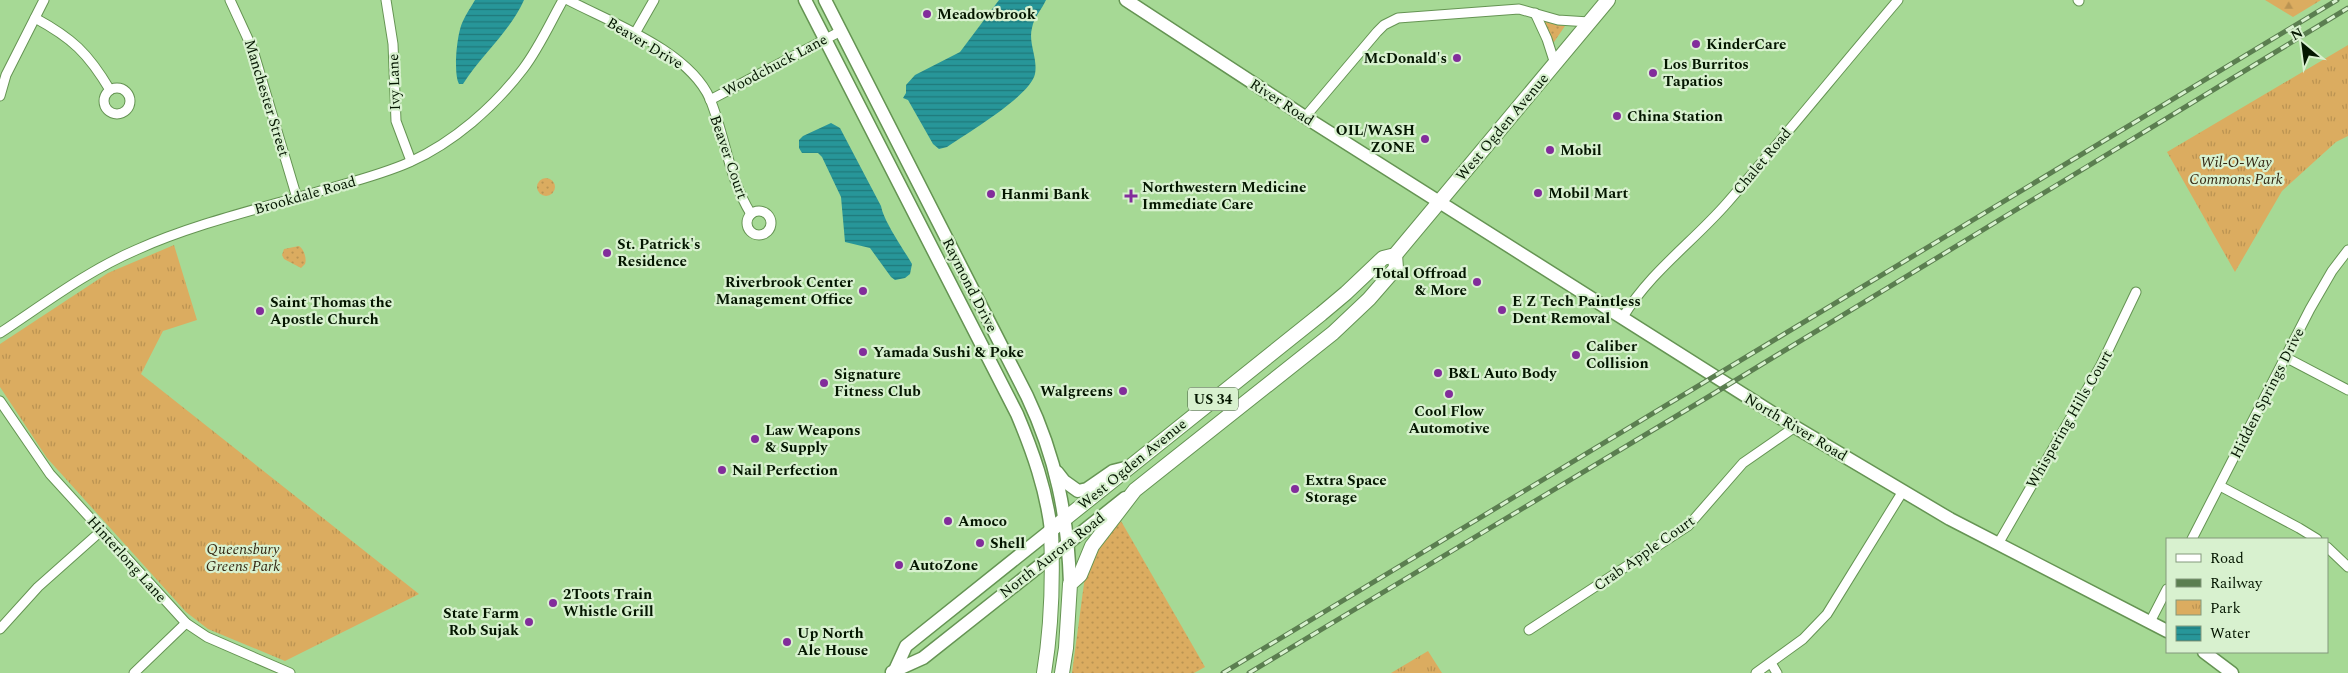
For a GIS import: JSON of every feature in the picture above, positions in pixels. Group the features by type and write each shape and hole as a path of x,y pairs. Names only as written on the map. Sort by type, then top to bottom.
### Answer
{"main road":[{"name":"West Ogden Avenue","path":"1050,530 1328,309 1383,258 1395,255 1608,0"},
{"name":"West Ogden Avenue","path":"1206,435 1354,314 1396,268 1395,255"},
{"name":"North Aurora Road","path":"1135,490 1206,435"},
{"name":"West Ogden Avenue","path":"1070,584 1080,575 1092,546 1135,490"},
{"path":"1044,673 1052,613 1050,530"},
{"path":"1062,673 1066,648 1070,584"}],"street":[{"path":"0,96 6,75 44,0"},
{"name":"Manchester Street","path":"230,0 253,50 297,198"},
{"name":"Brookdale Road","path":"0,333 100,269 136,250 176,235 363,178 411,161 461,131 502,94 538,47 563,0"},
{"name":"Beaver Drive","path":"568,0 669,55 686,68 704,87 710,100"},
{"path":"634,35 654,0"},
{"name":"Raymond Drive","path":"806,0 1016,414 1042,484 1050,530"},
{"name":"Raymond Drive","path":"825,0 1028,396 1056,471 1066,517 1069,542 1070,584"},
{"name":"River Road","path":"1126,0 1305,117 1440,201"},
{"name":"Chalet Road","path":"1623,317 1632,302 1656,273 1727,202 1898,0"},
{"name":"Ivy Lane","path":"389,1 396,121 411,161"},
{"path":"1305,117 1377,32 1391,20 1499,9 1519,9 1558,20 1589,22"},
{"path":"1535,13 1547,39 1555,64"},
{"path":"35,18 59,31 78,46 94,64 110,90"},
{"name":"Woodchuck Lane","path":"710,100 841,31"},
{"name":"Beaver Court","path":"710,100 738,192 751,214"},
{"name":"North River Road","path":"1440,201 1795,427 1903,492 1998,544 2166,630"},
{"name":"Hidden Springs Drive","path":"2193,538 2323,286 2348,250"},
{"name":"Whispering Hills Court","path":"1998,544 2101,365 2136,292"},
{"path":"2286,357 2348,390"},
{"name":"Hinterlong Lane","path":"0,401 50,474 186,623 206,637 290,673"},
{"name":"Crab Apple Court","path":"1529,630 1688,526 1743,463 1795,427"},
{"path":"1056,471 1069,486 1078,490 1087,489 1113,471 1129,467"},
{"path":"2220,486 2315,538"},
{"name":"North Aurora Road","path":"893,671 923,658 1135,490"},
{"path":"1756,673 1803,639 1827,614 1903,492"},
{"name":"North Aurora Road","path":"893,671 906,646 1050,530"},
{"path":"0,629 38,587 101,531"},
{"path":"2328,548 2348,567"},
{"path":"2150,622 2166,591"},
{"path":"134,673 186,623"},
{"path":"2205,653 2232,673"},
{"path":"1770,663 1777,673"}],"green space":[{"path":"2265,0 2321,0 2293,17"},
{"path":"1541,17 1549,23 1565,26 1554,42 1552,42"},
{"name":"Wil-O-Way Commons Park","path":"2348,45 2348,136 2336,142 2282,191 2235,272 2167,152"},
{"path":"546,178 552,181 555,187 552,193 546,196 540,193 537,187 540,181"},
{"name":"Queensbury Greens Park","path":"174,245 197,320 163,331 141,374 419,594 285,661 208,629 186,612 47,458 0,387 0,344 108,273"},
{"path":"299,246 304,252 306,260 301,268 284,259 282,255 284,249"},
{"path":"1121,521 1205,667 1194,673 1072,673 1085,576 1096,552"},
{"path":"1428,651 1442,673 1391,673"}],"water":[{"path":"475,0 524,0 511,23 463,84 459,84 456,71 456,52 459,34 464,18"},
{"path":"999,0 1046,0 1034,20 1031,34 1036,68 1035,74 1031,83 1010,103 983,124 947,147 939,149 933,144 908,100 903,98 906,93 906,85 915,75 960,52"},
{"path":"831,123 840,128 890,227 912,264 910,274 905,278 895,280 891,277 870,248 845,242 841,197 822,157 818,153 802,153 799,148 799,140 803,136"}],"railway":[{"path":"1223,673 2337,0"},
{"path":"1249,673 2348,8"}],"place":[{"name":"Meadowbrook","path":"927,14"},
{"name":"KinderCare","path":"1696,44"},
{"name":"McDonald's","path":"1457,58"},
{"name":"Los Burritos Tapatios","path":"1653,73"},
{"name":"China Station","path":"1617,116"},
{"name":"OIL/WASH ZONE","path":"1425,139"},
{"name":"Mobil","path":"1550,150"},
{"name":"Mobil Mart","path":"1538,193"},
{"name":"Hanmi Bank","path":"991,194"},
{"name":"Northwestern Medicine Immediate Care","path":"1131,196"},
{"name":"St. Patrick's Residence","path":"607,253"},
{"name":"Total Offroad & More","path":"1477,282"},
{"name":"Riverbrook Center Management Office","path":"863,291"},
{"name":"E Z Tech Paintless Dent Removal","path":"1502,310"},
{"name":"Saint Thomas the Apostle Church","path":"260,311"},
{"name":"Yamada Sushi & Poke","path":"863,352"},
{"name":"Caliber Collision","path":"1576,355"},
{"name":"B&L Auto Body","path":"1438,373"},
{"name":"Signature Fitness Club","path":"824,383"},
{"name":"Walgreens","path":"1123,391"},
{"name":"Cool Flow Automotive","path":"1449,394"},
{"name":"Law Weapons & Supply","path":"755,439"},
{"name":"Nail Perfection","path":"722,470"},
{"name":"Extra Space Storage","path":"1295,489"},
{"name":"Amoco","path":"948,521"},
{"name":"Shell","path":"980,543"},
{"name":"AutoZone","path":"899,565"},
{"name":"2Toots Train Whistle Grill","path":"553,603"},
{"name":"State Farm Rob Sujak","path":"529,622"},
{"name":"Up North Ale House","path":"787,642"}]}
